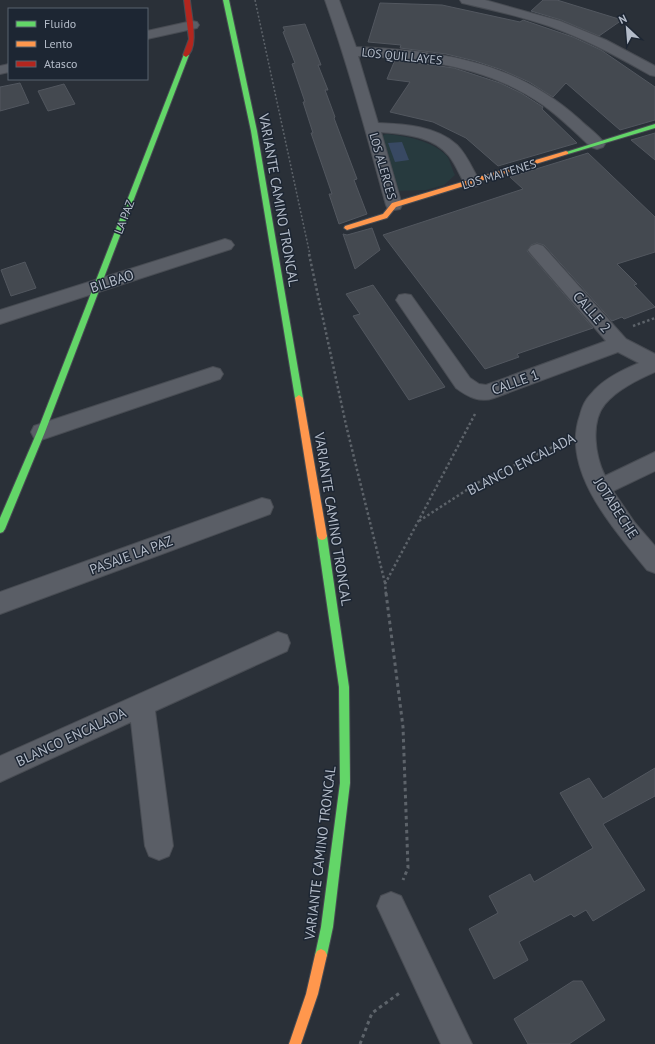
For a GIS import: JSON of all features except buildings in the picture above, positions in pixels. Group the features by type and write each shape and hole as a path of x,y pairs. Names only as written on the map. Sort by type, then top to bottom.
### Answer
{"street":[{"name":"LA PAZ","path":"0,529 41,432 192,39 192,25 187,0"},
{"name":"VARIANTE CAMINO TRONCAL","path":"226,0 254,131 320,524 344,687 345,783 327,927 312,994 295,1044"},
{"name":"LOS ALERCES","path":"332,0 350,51 394,206"},
{"path":"467,0 533,16 569,29 617,51 655,72"},
{"path":"148,36 192,25"},
{"name":"LOS QUILLAYES","path":"350,51 420,56 450,61 495,76 541,97 558,108 597,144"},
{"name":"LOS MAITENES","path":"347,228 385,216 394,206 655,126"},
{"name":"LOS ALERCES","path":"371,127 409,129 438,140 450,148 461,162 472,182"},
{"name":"BILBAO","path":"0,317 225,245"},
{"name":"CALLE 2","path":"538,250 619,344 655,363"},
{"name":"CALLE 1","path":"405,300 462,383 474,391 487,393 619,344"},
{"name":"JOTABECHE","path":"655,363 638,370 612,386 593,405 583,433 588,463 600,488 623,523 655,563"},
{"path":"41,432 213,374"},
{"path":"600,488 655,461"},
{"name":"PASAJE LA PAZ","path":"0,603 262,508"},
{"name":"BLANCO ENCALADA","path":"0,769 278,643"},
{"name":"BLANCO ENCALADA","path":"142,704 160,846"},
{"path":"391,906 457,1044"}],"path":[{"path":"255,0 346,425 385,584 403,727 408,868 391,906"},
{"path":"385,584 487,393"},
{"name":"BLANCO ENCALADA","path":"418,522 479,482 583,433"},
{"path":"360,1044 372,1012 424,976"}],"green space":[{"path":"387,134 418,140 434,146 446,155 455,175 444,185 426,190 396,191 380,136"}],"water":[{"path":"402,142 409,160 395,162 388,143"}],"traffic: fast":[{"path":"226,0 254,131 299,398"},
{"path":"0,529 41,432 186,55"},
{"path":"566,153 655,126"},
{"path":"321,955 327,927 345,783 344,687 322,536"}],"traffic: slow":[{"path":"347,228 385,216 394,205 566,153"},
{"path":"299,398 322,536"},
{"path":"295,1044 312,994 321,955"}],"traffic: jam":[{"path":"186,55 192,39 187,0"}]}
